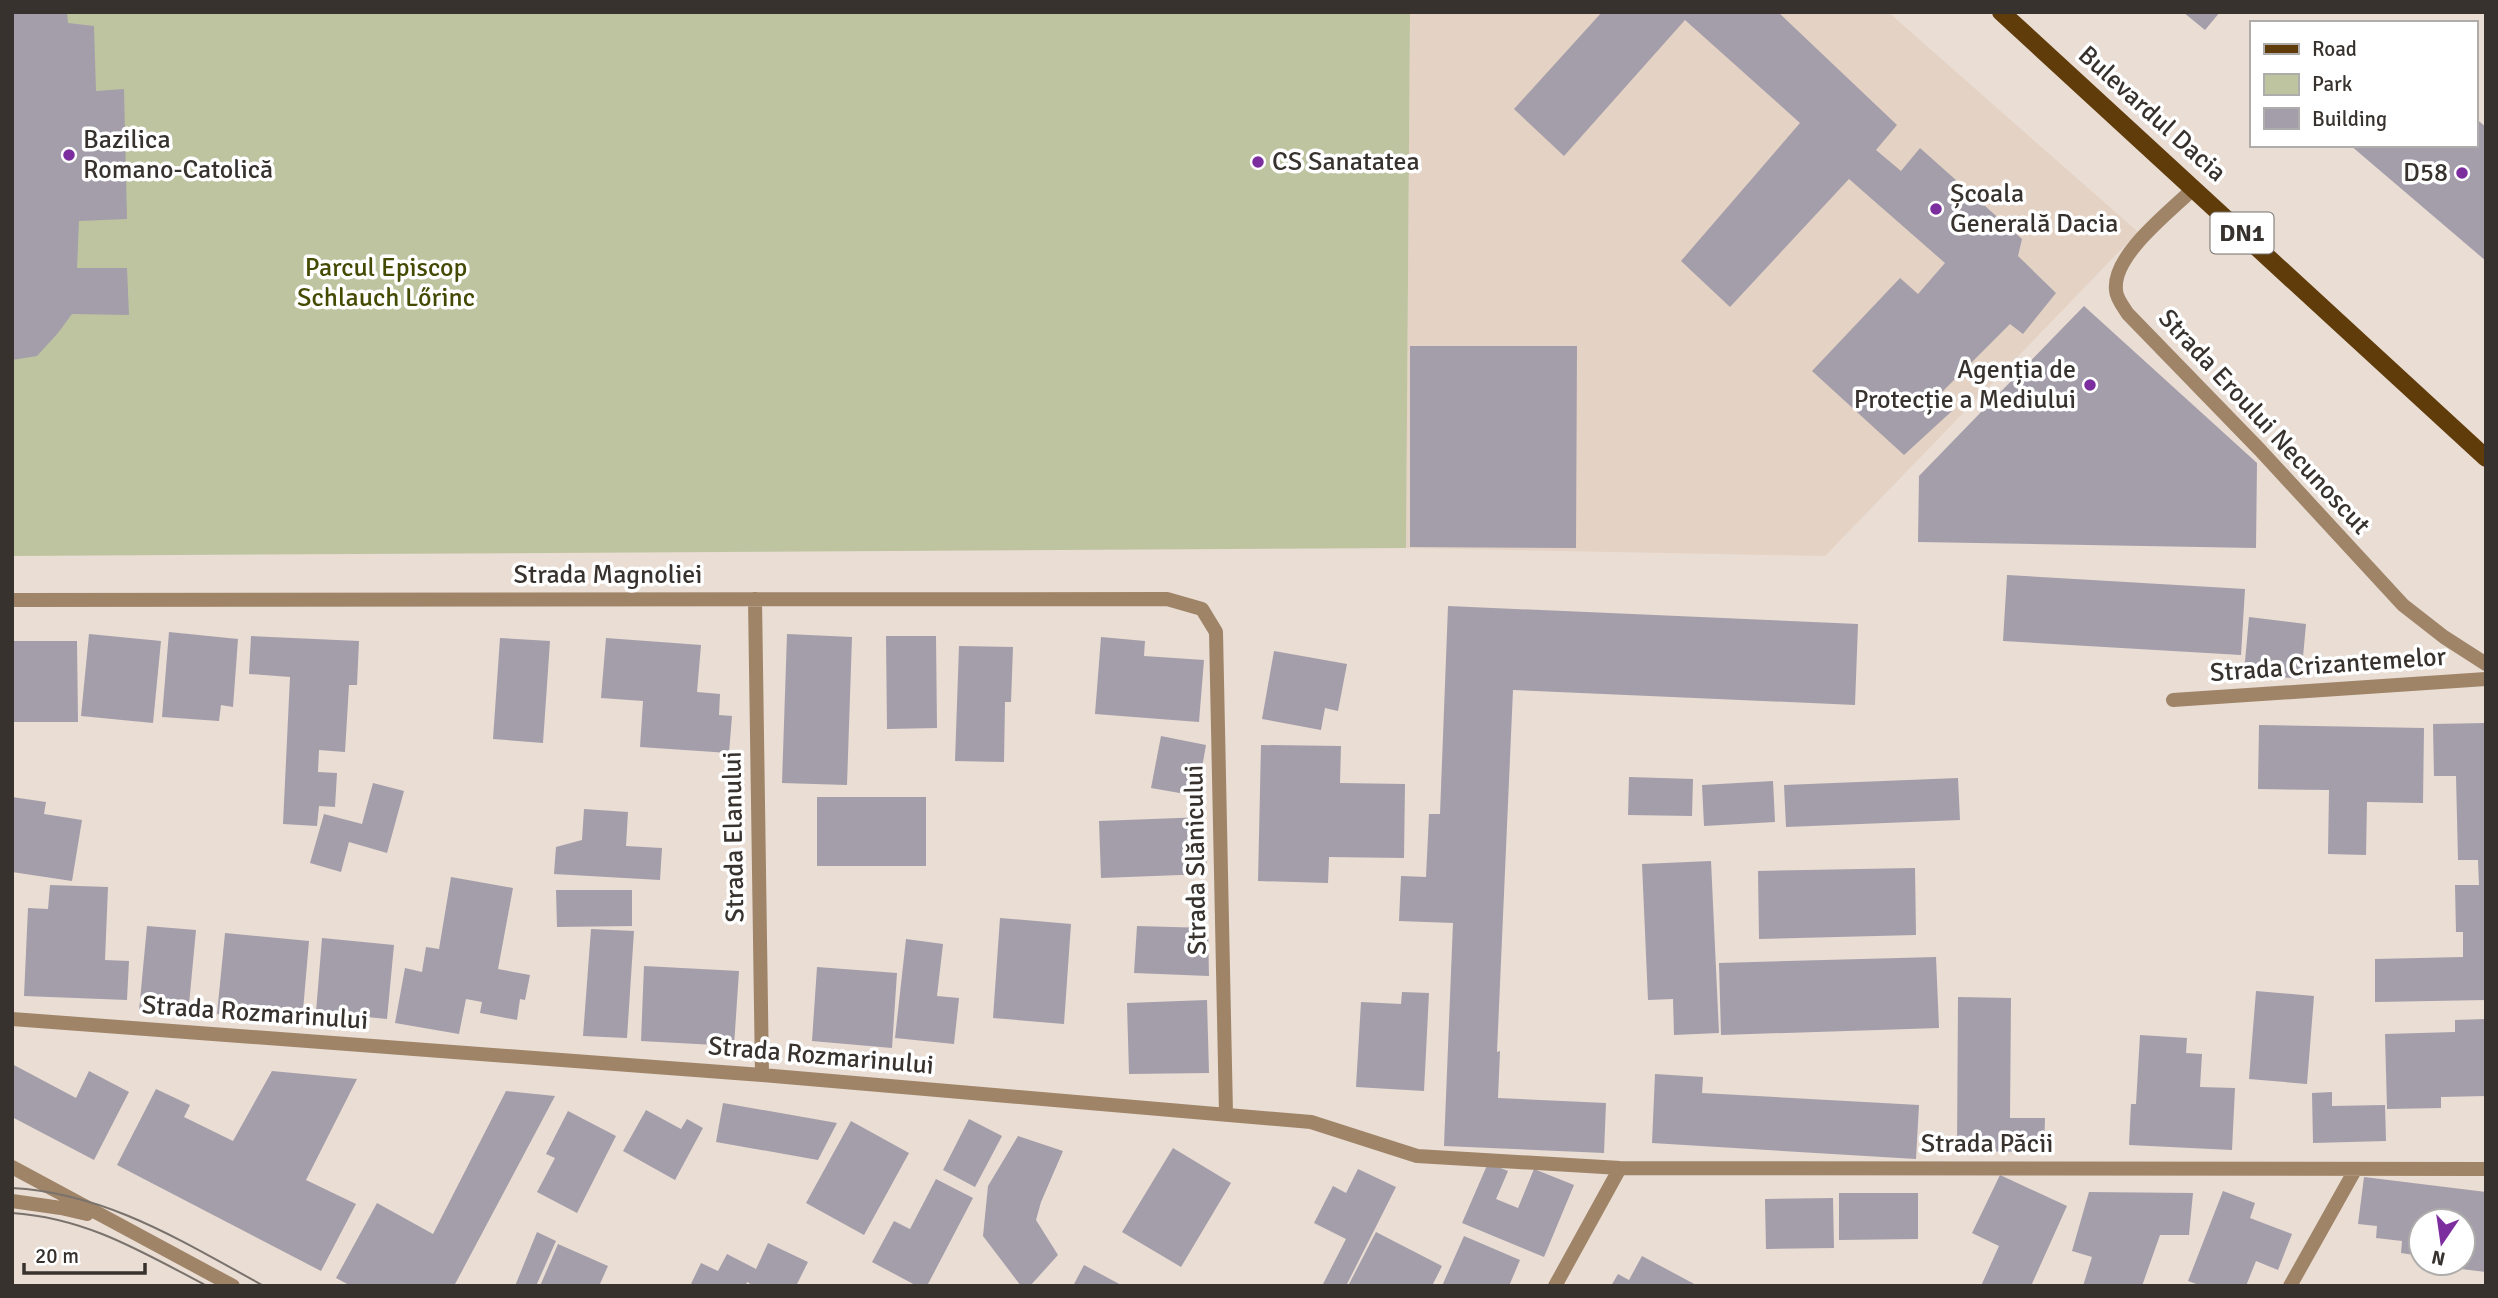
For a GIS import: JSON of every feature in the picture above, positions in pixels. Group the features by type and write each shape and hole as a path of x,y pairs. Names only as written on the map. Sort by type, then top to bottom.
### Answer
{"main road":[{"name":"Bulevardul Dacia","path":"2001,12 2485,457"}],"street":[{"name":"Strada Eroului Necunoscut","path":"2194,188 2132,249 2119,267 2115,291 2128,314 2260,450 2403,605 2444,638 2486,664"},
{"name":"Strada Elanului","path":"755,599 762,1075"},
{"name":"Strada Magnoliei","path":"12,600 1167,599 1202,609"},
{"name":"Strada Slănicului","path":"1202,609 1216,632 1226,1114"},
{"name":"Strada Crizantemelor","path":"2173,700 2486,680"},
{"name":"Strada Rozmarinului","path":"12,1019 762,1075 1226,1114 1311,1122 1417,1156 1620,1168"},
{"path":"12,1167 233,1286"},
{"name":"Strada Păcii","path":"1620,1168 2486,1169"},
{"path":"1555,1286 1620,1168"},
{"path":"2290,1286 2355,1170"},
{"path":"12,1201 87,1214 124,1228"}],"shaded area":[{"path":"1410,12 1888,12 2138,232 1825,556 1406,548"}],"green space":[{"name":"Parcul Episcop Schlauch Lőrinc","path":"12,12 1410,12 1406,548 12,556"}],"building":[{"name":"Bazilica Romano-Catolică","path":"12,12 67,12 68,23 94,26 96,91 124,89 127,219 79,221 77,268 127,268 129,315 72,314 37,356 12,360"},
{"name":"Școala Generală Dacia","path":"1602,12 1778,12 1897,125 1876,150 1901,171 1920,148 2022,239 2018,256 2056,293 2023,334 2010,324 1939,395 1952,411 1904,455 1812,371 1900,278 1918,294 1945,263 1849,179 1730,307 1681,261 1800,123 1685,20 1564,156 1514,109"},
{"path":"2183,12 2220,12 2205,30"},
{"name":"D58","path":"2477,120 2486,127 2486,261 2352,147 2477,147"},
{"name":"Agenția de Protecție a Mediului","path":"2084,306 2257,463 2256,548 1918,542 1919,476"},
{"path":"1410,346 1577,346 1576,548 1410,547"},
{"path":"2007,575 2245,589 2241,655 2003,641"},
{"path":"1448,606 1858,624 1855,705 1513,690 1497,1052 1500,1051 1498,1098 1606,1103 1604,1153 1444,1146 1453,923 1399,921 1401,876 1426,877 1429,814 1440,814"},
{"path":"2249,617 2306,624 2301,679 2244,673"},
{"path":"169,632 238,639 233,707 221,705 219,721 162,717"},
{"path":"89,634 161,641 153,723 81,716"},
{"path":"787,634 852,637 847,785 782,783"},
{"path":"251,636 359,641 357,685 349,685 345,752 319,750 318,772 337,773 335,807 319,806 317,826 283,824 290,677 249,674"},
{"path":"886,636 936,636 937,728 887,729"},
{"path":"1101,637 1145,641 1144,656 1204,660 1199,722 1095,714"},
{"path":"500,638 550,641 543,743 493,739"},
{"path":"606,638 701,645 697,692 720,694 719,715 732,716 729,753 640,747 643,701 601,698"},
{"path":"12,641 77,641 78,722 12,722"},
{"path":"959,646 1013,647 1011,702 1005,702 1004,762 955,761"},
{"path":"1274,651 1347,664 1338,711 1325,708 1321,730 1262,719"},
{"path":"2486,723 2486,1000 2375,1002 2375,959 2463,957 2463,932 2456,932 2455,885 2479,885 2478,860 2458,860 2456,776 2434,776 2433,724"},
{"path":"2259,725 2424,728 2423,803 2367,802 2366,855 2328,854 2329,790 2258,789"},
{"path":"1161,736 1206,745 1197,796 1151,788"},
{"path":"1261,745 1341,746 1340,783 1405,784 1404,858 1329,857 1328,883 1258,881"},
{"path":"1629,777 1693,779 1692,816 1628,815"},
{"path":"1958,778 1960,820 1786,827 1784,785"},
{"path":"1773,781 1775,822 1704,826 1702,785"},
{"path":"373,783 404,791 387,853 349,842 341,872 310,863 324,814 362,824"},
{"path":"12,797 46,802 44,814 82,820 72,881 12,872"},
{"path":"817,797 926,797 926,866 817,866"},
{"path":"584,809 628,812 626,846 662,848 660,880 554,874 556,847 582,840"},
{"path":"1205,817 1207,874 1101,878 1099,821"},
{"path":"1711,861 1719,1033 1674,1035 1673,999 1648,1000 1642,864"},
{"path":"1915,868 1916,935 1759,939 1758,871"},
{"path":"451,877 513,888 498,969 530,975 525,1000 520,999 517,1020 480,1013 482,1002 466,999 459,1034 395,1023 405,968 422,972 426,947 439,949"},
{"path":"50,885 108,887 105,960 129,961 127,1000 24,996 28,908 48,909"},
{"path":"556,890 632,890 632,926 557,927"},
{"path":"1000,918 1071,924 1064,1024 993,1018"},
{"path":"147,926 196,930 188,1015 139,1011"},
{"path":"1137,926 1208,928 1209,976 1134,973"},
{"path":"591,929 634,931 627,1038 583,1036"},
{"path":"225,933 309,941 302,1022 217,1014"},
{"path":"322,938 394,945 387,1019 316,1012"},
{"path":"906,939 943,944 937,996 959,998 954,1044 895,1038"},
{"path":"1936,957 1939,1028 1721,1035 1719,963"},
{"path":"644,966 739,971 734,1046 641,1041"},
{"path":"817,967 897,973 892,1048 812,1041"},
{"path":"2256,991 2314,996 2307,1084 2249,1079"},
{"path":"1402,992 1429,993 1424,1091 1356,1087 1361,1002 1401,1004"},
{"path":"1958,997 2011,998 2010,1118 2045,1118 2044,1152 1957,1151"},
{"path":"1207,1000 1209,1073 1129,1074 1127,1003"},
{"path":"2486,1019 2486,1096 2441,1097 2441,1108 2387,1109 2385,1034 2455,1032 2455,1020"},
{"path":"2140,1035 2187,1038 2186,1053 2202,1054 2200,1087 2235,1088 2232,1150 2129,1145 2131,1104 2136,1104"},
{"path":"12,1064 76,1098 89,1071 129,1092 94,1160 12,1117"},
{"path":"272,1071 357,1079 306,1180 356,1204 321,1271 117,1165 156,1089 190,1105 184,1117 233,1141"},
{"path":"1655,1074 1703,1077 1702,1093 1919,1105 1916,1159 1652,1143"},
{"path":"506,1091 555,1096 454,1286 351,1286 336,1278 377,1203 433,1234"},
{"path":"2332,1092 2332,1106 2385,1105 2386,1141 2313,1143 2312,1093"},
{"path":"723,1103 837,1123 818,1160 716,1142"},
{"path":"646,1110 681,1129 687,1119 703,1128 675,1180 623,1151"},
{"path":"568,1111 616,1136 577,1213 537,1192 555,1158 546,1154"},
{"path":"969,1119 1002,1136 975,1187 943,1170"},
{"path":"851,1121 909,1153 864,1235 806,1203"},
{"path":"1018,1136 1063,1151 1036,1220 1058,1255 1030,1286 1021,1286 983,1236 988,1186"},
{"path":"1173,1148 1231,1183 1181,1267 1122,1232"},
{"path":"1488,1163 1508,1171 1496,1199 1518,1208 1534,1169 1574,1185 1544,1257 1462,1223"},
{"path":"1358,1169 1396,1187 1346,1286 1322,1286 1346,1239 1314,1223 1333,1186 1346,1193"},
{"path":"2000,1175 2067,1206 2031,1286 1981,1286 1999,1246 1972,1233"},
{"path":"2364,1177 2486,1192 2486,1272 2477,1271 2477,1207 2407,1207 2407,1254 2401,1253 2402,1241 2376,1238 2377,1226 2358,1224"},
{"path":"936,1179 973,1198 927,1286 917,1286 872,1262 894,1221 910,1229"},
{"path":"2223,1191 2255,1203 2250,1218 2292,1234 2278,1270 2256,1261 2246,1286 2202,1286 2188,1281"},
{"path":"2089,1192 2193,1193 2189,1235 2160,1235 2142,1286 2083,1286 2092,1257 2072,1251"},
{"path":"1839,1193 1918,1193 1918,1239 1839,1240"},
{"path":"1833,1198 1834,1248 1766,1249 1765,1199"},
{"path":"537,1232 556,1241 536,1286 515,1286"},
{"path":"1376,1232 1442,1266 1432,1286 1348,1286"},
{"path":"1464,1236 1520,1260 1509,1286 1442,1286"},
{"path":"768,1243 808,1262 796,1286 754,1286 747,1282 746,1286 690,1286 701,1263 718,1271 727,1254 756,1269"},
{"path":"558,1244 608,1266 599,1286 540,1286"},
{"path":"1642,1256 1698,1286 1611,1286 1618,1274 1629,1280"},
{"path":"1084,1265 1123,1286 1073,1286"}],"tram line":[{"path":"12,1188 80,1199 143,1222 264,1286"},
{"path":"12,1213 39,1216 90,1229 137,1249 207,1286"}],"place":[{"name":"Bazilica Romano-Catolică","path":"69,155"},
{"name":"CS Sanatatea","path":"1258,162"},
{"name":"D58","path":"2462,173"},
{"name":"Școala Generală Dacia","path":"1936,209"},
{"name":"Agenția de Protecție a Mediului","path":"2090,385"}]}
